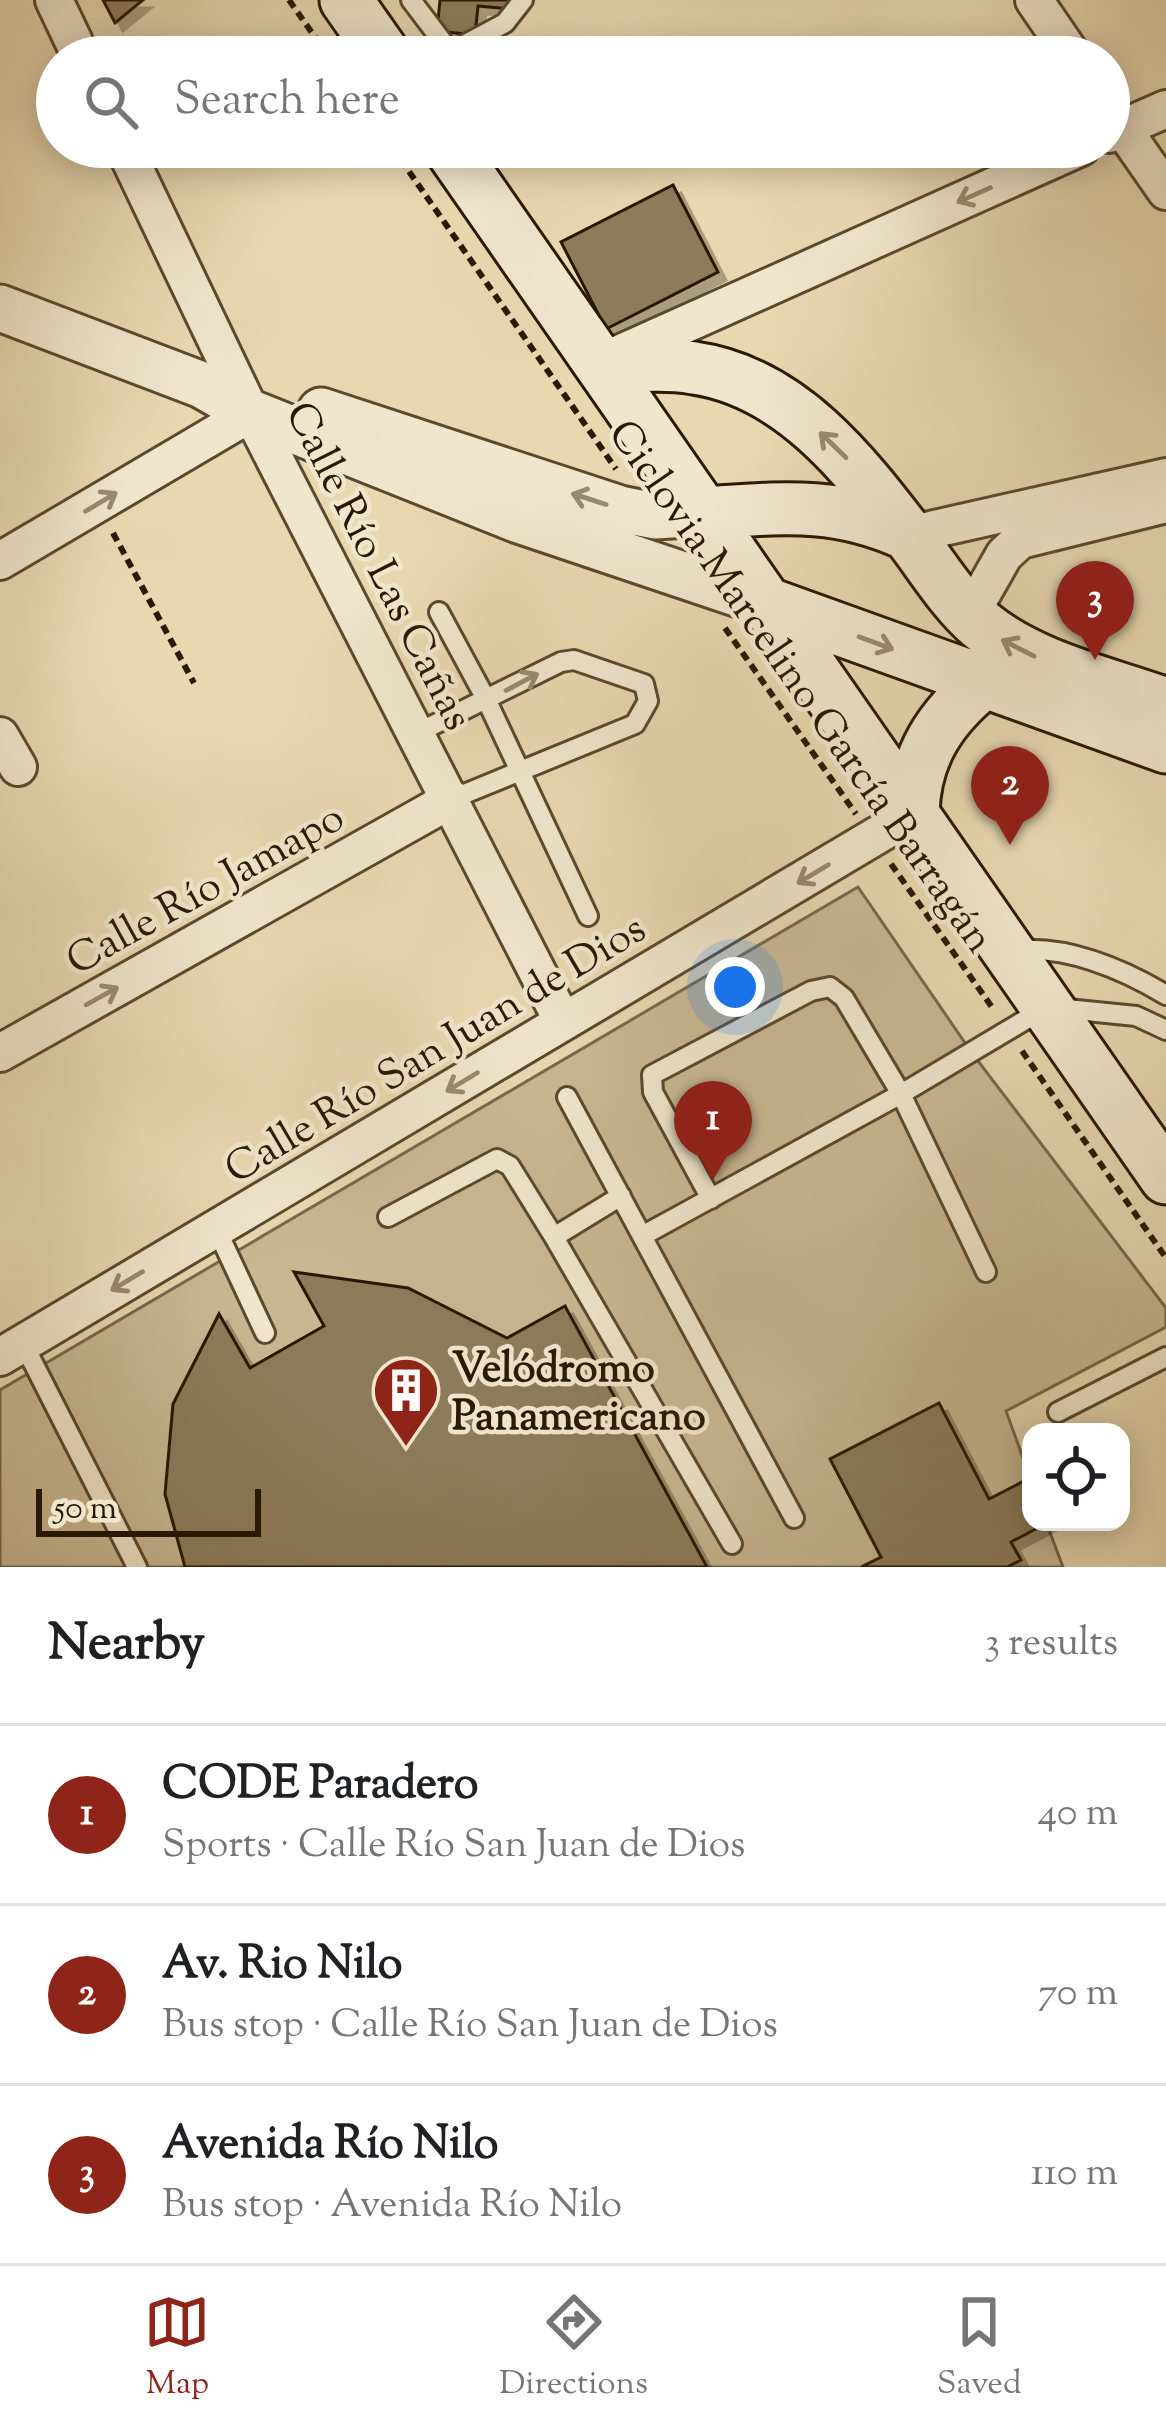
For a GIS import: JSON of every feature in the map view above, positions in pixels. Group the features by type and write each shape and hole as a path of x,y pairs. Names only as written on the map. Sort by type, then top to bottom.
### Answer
{"main road":[{"path":"346,0 371,36"},
{"path":"464,168 766,603 893,826 1009,952 1028,1019 1166,1178"},
{"path":"601,365 694,368 764,393 807,419 842,452 970,615 1020,651 1166,704"},
{"path":"704,513 833,510 869,518 908,535"},
{"path":"766,603 1166,747"},
{"path":"893,826 941,723 984,682"}],"street":[{"path":"54,0 71,36"},
{"path":"1034,0 1059,36"},
{"path":"1130,119 1166,109"},
{"path":"1130,145 1166,191"},
{"name":"Calle Río Las Cañas","path":"133,168 230,394 452,799 563,1022"},
{"path":"601,365 1035,168"},
{"path":"0,308 230,394 519,520 766,603"},
{"path":"0,561 98,504 230,394"},
{"path":"230,394 648,515 704,513"},
{"path":"908,535 1166,477"},
{"path":"970,615 1004,555 1020,540 1166,504"},
{"name":"Calle Río Jamapo","path":"0,1053 452,799"},
{"name":"Calle Río San Juan de Dios","path":"11,1350 893,826"}],"lane":[{"path":"411,0 436,36"},
{"path":"482,36 505,23 523,0"},
{"path":"439,612 488,701 588,916"},
{"path":"417,733 561,662 574,660 640,680 647,688 648,701 638,722 452,799"},
{"path":"1009,952 1037,948 1128,972 1166,994"},
{"path":"710,1199 650,1086 656,1071 811,991 830,987 844,998 901,1094 986,1272"},
{"path":"642,1236 1028,1019 1136,1016 1166,1030"},
{"path":"567,1097 794,1517"},
{"path":"388,1217 492,1160 502,1160 554,1237 732,1544"},
{"path":"554,1237 621,1196"},
{"path":"216,1228 265,1334"},
{"path":"11,1350 136,1567"},
{"path":"1058,1412 1166,1357"}],"path":[{"path":"289,0 314,36"},
{"name":"Ciclovia Marcelino García Barragán","path":"407,168 648,515"},
{"path":"98,504 194,683"},
{"name":"Ciclovia Marcelino García Barragán","path":"690,578 893,826 1028,1019 1166,1258"}],"shaded area":[{"path":"858,887 972,1053 1166,1308 1166,1327 1006,1411 1022,1455 1022,1531 1049,1531 1063,1567 0,1567 0,1390"}],"building":[{"path":"103,0 143,0 115,23"},
{"path":"440,0 511,0 510,9 478,6 475,35 437,31"},
{"path":"673,185 718,272 606,329 561,242"},
{"name":"Velódromo Panamericano","path":"294,1272 408,1288 507,1338 565,1306 707,1567 185,1567 165,1494 173,1404 219,1314 250,1368 324,1326"},
{"path":"939,1403 989,1499 1022,1482 1022,1531 1032,1531 1011,1542 1021,1560 1007,1567 861,1567 881,1557 830,1459"}],"place":[{"name":"Avenida Río Nilo","path":"1095,660"},
{"name":"Av. Rio Nilo","path":"1010,845"},
{"name":"CODE Paradero","path":"713,1180"},
{"name":"Velódromo Panamericano","path":"406,1449"}]}
